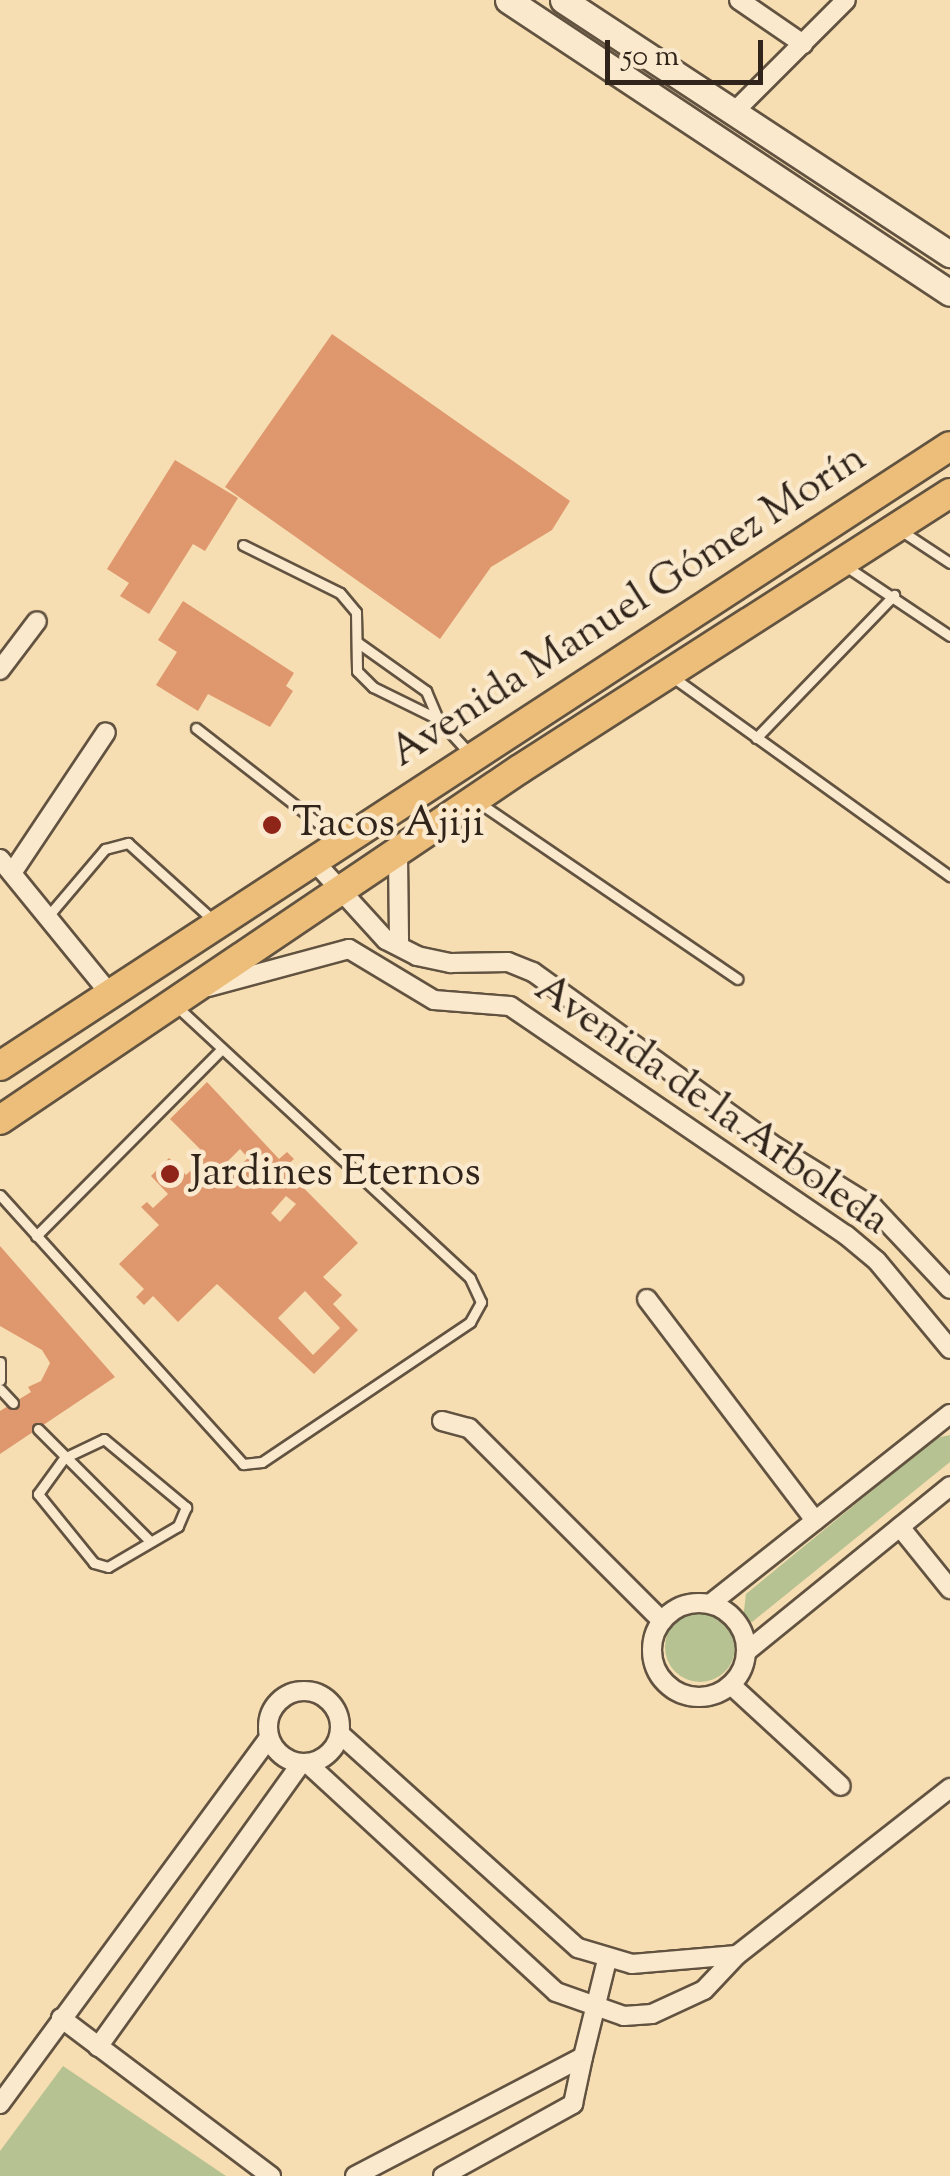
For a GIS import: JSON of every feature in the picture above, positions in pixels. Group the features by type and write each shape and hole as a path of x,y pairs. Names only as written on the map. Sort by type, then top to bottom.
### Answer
{"main road":[{"name":"Avenida Manuel Gómez Morín","path":"0,1066 950,446"},
{"name":"Avenida Manuel Gómez Morín","path":"1,1124 476,801 950,494"}],"street":[{"path":"508,0 950,293"},
{"path":"563,0 950,254"},
{"path":"739,0 803,44"},
{"path":"734,112 846,0"},
{"path":"0,670 37,621"},
{"path":"106,732 6,866 110,994"},
{"path":"202,988 393,941 398,856"},
{"name":"Avenida de la Arboleda","path":"314,861 393,941 432,960 508,962 578,1005 907,1236 950,1290"},
{"name":"Avenida de la Arboleda","path":"350,950 434,1000 510,1006 557,1035 782,1189 877,1262 950,1349"},
{"path":"557,1035 578,1005"},
{"path":"782,1189 804,1162"},
{"path":"647,1299 814,1520"},
{"path":"710,1604 950,1414"},
{"path":"442,1420 469,1428 662,1622"},
{"path":"746,1652 733,1617 710,1604 684,1606 662,1622 652,1654 668,1685 700,1697 731,1685 746,1652 950,1486"},
{"path":"900,1527 950,1589"},
{"path":"731,1685 842,1786"},
{"path":"0,2104 269,1738 275,1704 295,1691 329,1700 340,1734 578,1948 606,1960 738,1954"},
{"path":"98,2047 304,1764 328,1754 340,1734"},
{"path":"269,1738 281,1756 304,1764 556,1992 624,2016 681,2004 738,1954 950,1788"},
{"path":"443,2176 573,2104 606,1960"},
{"path":"61,2018 271,2176"},
{"path":"355,2176 583,2057"}],"lane":[{"path":"898,528 950,562"},
{"path":"242,545 340,593 356,612 357,671 373,687 438,719"},
{"path":"844,565 950,636"},
{"path":"756,738 894,595"},
{"path":"358,642 426,691 438,719 472,757"},
{"path":"672,676 950,876"},
{"path":"196,728 342,842"},
{"path":"476,801 737,979"},
{"path":"49,915 104,850 128,844 220,926"},
{"path":"0,1195 243,1464 262,1462 470,1322 481,1302 470,1278 219,1052 175,1006"},
{"path":"36,1236 219,1052"},
{"path":"0,1362 0,1380"},
{"path":"0,1389 13,1403"},
{"path":"38,1429 150,1541"},
{"path":"108,1440 186,1507 178,1526 116,1565 94,1562 38,1494 64,1458 108,1440"}],"green space":[{"path":"950,1435 950,1462 752,1622 743,1619 746,1594 936,1438"},
{"path":"700,1612 725,1622 735,1647 725,1672 700,1682 675,1672 665,1647 675,1622"},
{"path":"63,2066 226,2176 0,2176 0,2151"}],"building":[{"path":"332,334 570,501 552,530 491,567 440,639 225,487"},
{"path":"175,460 238,498 205,551 193,544 149,614 120,596 129,583 107,569"},
{"path":"183,601 294,673 286,686 293,691 270,727 208,694 198,711 156,685 177,652 158,640"},
{"path":"207,1082 279,1159 287,1152 294,1159 284,1168 358,1243 323,1277 342,1295 333,1304 358,1330 314,1374 217,1284 178,1322 153,1296 144,1305 136,1297 144,1289 119,1264 159,1225 141,1207 147,1202 153,1208 168,1194 151,1176 169,1158 186,1175 200,1162 194,1155 200,1149 170,1119","holes":["240,1149 248,1158 232,1173 224,1165","286,1196 296,1204 280,1222 271,1213","305,1291 340,1328 313,1355 278,1318"]},
{"path":"0,1246 115,1377 0,1454 0,1411 31,1392 28,1387 41,1381 50,1363 42,1350 0,1326"}],"place":[{"name":"Tacos Ajiji","path":"272,825"},
{"name":"Jardines Eternos","path":"170,1174"}]}
